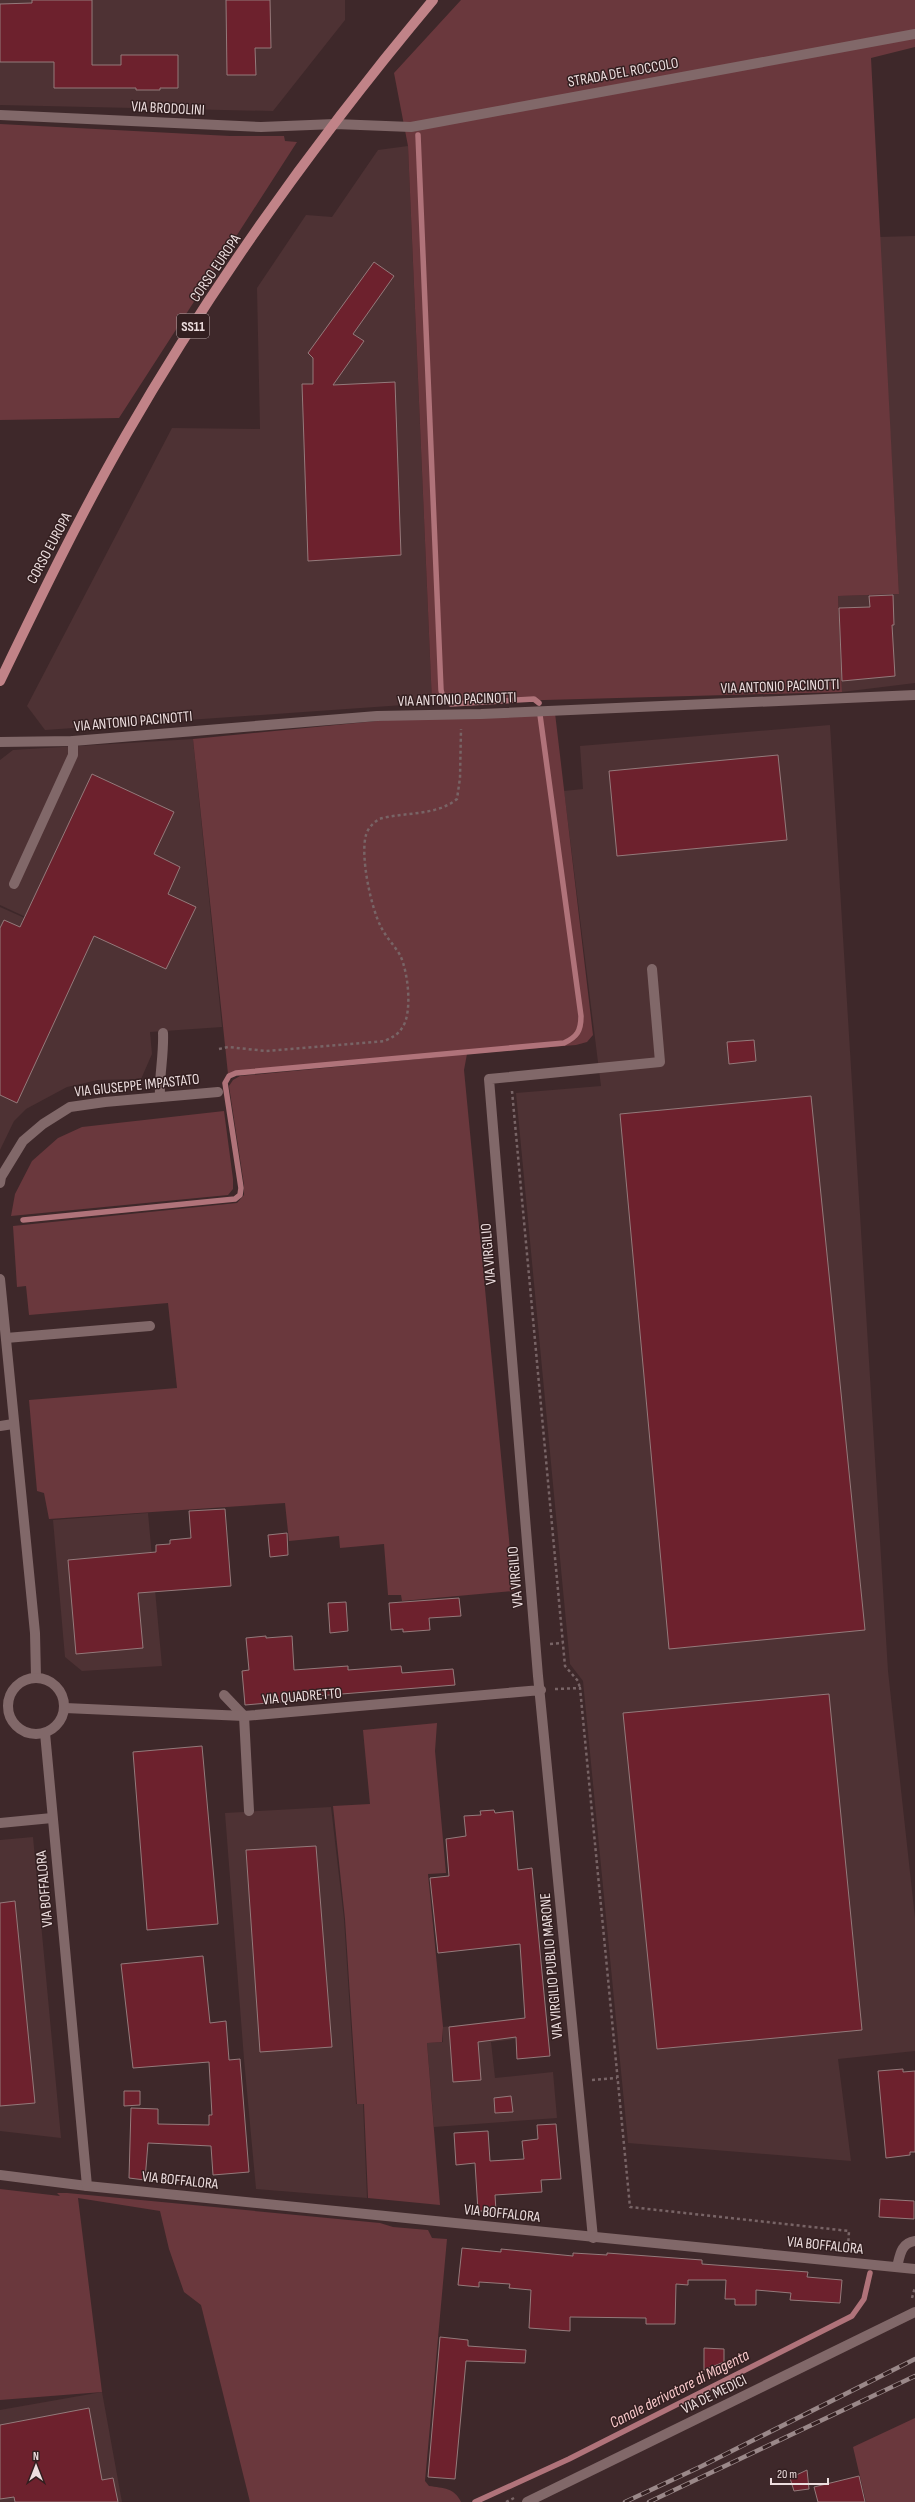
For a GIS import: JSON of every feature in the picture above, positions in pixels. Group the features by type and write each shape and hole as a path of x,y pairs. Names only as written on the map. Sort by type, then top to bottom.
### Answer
{"main road":[{"name":"CORSO EUROPA","path":"0,681 36,607 111,464 153,390 235,263 369,77 433,0"}],"street":[{"name":"STRADA DEL ROCCOLO","path":"335,124 411,127 915,34"},
{"name":"VIA BRODOLINI","path":"0,115 260,127 335,124"},
{"name":"VIA ANTONIO PACINOTTI","path":"0,742 73,741 377,716 461,714 915,695"},
{"path":"14,884 73,755 73,741"},
{"name":"VIA VIRGILIO","path":"541,1690 489,1078 660,1062 652,969"},
{"path":"160,1097 159,1082 164,1054 163,1033"},
{"name":"VIA GIUSEPPE IMPASTATO","path":"0,1183 1,1177 23,1141 43,1124 70,1107 218,1092"},
{"path":"0,1279 35,1633 36,1677"},
{"path":"6,1338 150,1326"},
{"path":"0,1426 14,1424"},
{"path":"36,1677 46,1679 59,1688 65,1708 57,1725 45,1733 34,1734 18,1727 9,1713 4,1701 20,1682 36,1677"},
{"name":"VIA QUADRETTO","path":"65,1708 244,1716 541,1690"},
{"name":"VIA VIRGILIO PUBLIO MARONE","path":"541,1690 593,2238"},
{"path":"224,1694 244,1716 249,1810"},
{"name":"VIA BOFFALORA","path":"45,1733 87,2186"},
{"path":"0,1823 52,1818"},
{"name":"VIA BOFFALORA","path":"0,2175 87,2186 593,2238 915,2269"},
{"path":"897,2268 903,2246 908,2242 915,2241"},
{"name":"VIA DE MEDICI","path":"527,2502 915,2312"}],"path":[{"path":"219,1049 228,1047 266,1051 385,1040 395,1036 403,1028 408,1011 408,988 405,967 400,955 381,928 374,911 366,862 366,834 371,825 379,819 440,809 457,799 460,778 461,714"},
{"path":"510,1077 565,1666 578,1681 580,1688 630,2207 849,2231 848,2263"},
{"path":"541,1690 580,1688"},
{"path":"577,2082 617,2078"}],"shaded area":[{"path":"0,0 345,0 345,20 273,111 0,105"},
{"path":"461,0 915,0 915,47 871,58 899,594 838,596 842,692 432,703 408,146 394,73"},
{"path":"0,124 230,136 284,136 285,141 297,142 119,418 0,420"},
{"path":"408,146 432,703 45,730 27,706 172,428 260,429 257,288 306,215 332,217 378,150"},
{"path":"915,236 915,683 842,692 838,596 899,594 879,237"},
{"path":"555,713 593,1035 587,1042 576,1045 467,1054 464,1070 514,1591 402,1601 401,1595 388,1595 384,1544 340,1548 339,1536 289,1541 285,1503 49,1519 44,1493 37,1491 29,1400 177,1388 168,1303 29,1315 26,1286 17,1287 13,1226 237,1203 244,1195 244,1185 229,1086 233,1080 240,1076 439,1057 228,1074 193,739 387,720"},
{"path":"830,725 888,1671 915,1918 915,2051 838,2059 851,2161 628,2143 583,1681 570,1664 516,1093 601,1086 564,791 583,789 580,746"},
{"path":"193,739 222,1027 150,1032 152,1054 141,1079 98,1080 67,1087 26,1109 14,1121 0,1150 0,907 90,947 0,905 0,760 13,750"},
{"path":"224,1111 233,1179 233,1189 228,1195 11,1216 15,1194 32,1161 58,1138 82,1127"},
{"path":"148,1513 162,1666 82,1671 65,1657 53,1520"},
{"path":"437,1723 435,1751 446,1873 428,1874 443,2027 442,2042 427,2043 440,2205 368,2198 364,2104 357,2104 345,1919 333,1806 370,1804 363,1730"},
{"path":"331,1807 344,1919 356,2104 363,2104 367,2198 256,2189 244,2059 225,1813"},
{"path":"33,1837 61,2138 0,2131 0,1840"},
{"path":"513,2019 515,2039 491,2042 495,2078 553,2072 557,2118 434,2127 427,2043 443,2042 443,2027"},
{"path":"0,2189 60,2196 57,2193 67,2193 380,2223 393,2227 428,2230 432,2238 447,2239 425,2481 429,2486 444,2488 452,2491 461,2502 250,2502 201,2305 184,2292 169,2249 160,2211 78,2198 102,2392 0,2400"},
{"path":"102,2392 122,2502 0,2502 0,2410"},
{"path":"915,2418 915,2502 866,2502 853,2447"}],"building":[{"path":"32,0 92,0 92,65 121,65 121,55 178,55 178,88 136,90 136,88 54,88 54,62 0,62 0,4 32,3"},
{"path":"226,0 270,0 271,48 255,48 256,75 227,75"},
{"path":"374,262 394,276 353,334 364,341 333,385 395,382 401,555 308,561 302,384 313,384 313,358 308,353"},
{"path":"893,595 894,625 892,625 895,676 842,681 839,608 870,607 869,596"},
{"path":"778,755 787,840 617,856 609,771"},
{"path":"92,774 174,812 154,854 180,867 168,894 196,907 166,969 94,936 17,1103 0,1095 0,928 4,920 20,927"},
{"path":"754,1040 756,1061 729,1064 727,1042"},
{"path":"811,1096 865,1630 669,1649 620,1114"},
{"path":"225,1509 231,1586 138,1593 143,1648 76,1654 68,1560 156,1552 156,1545 170,1544 170,1540 191,1538 189,1511"},
{"path":"287,1533 288,1555 270,1557 268,1535"},
{"path":"459,1598 461,1616 429,1618 430,1630 403,1632 403,1629 391,1630 389,1603"},
{"path":"346,1602 348,1631 330,1633 328,1603"},
{"path":"266,1636 266,1638 292,1636 294,1670 348,1666 348,1670 401,1666 402,1673 453,1669 455,1685 291,1698 291,1701 245,1705 242,1671 249,1670 246,1638"},
{"path":"829,1694 862,2030 657,2049 623,1713"},
{"path":"202,1746 218,1924 147,1930 133,1752"},
{"path":"494,1810 495,1813 513,1811 518,1870 532,1868 550,2056 517,2059 516,2037 478,2042 481,2080 453,2082 449,2027 525,2018 520,1944 438,1953 430,1878 449,1876 446,1839 466,1836 464,1816 481,1815 480,1811"},
{"path":"316,1846 332,2047 260,2052 246,1850"},
{"path":"15,1901 35,2103 0,2106 0,1903"},
{"path":"203,1956 210,2023 226,2021 229,2060 240,2059 249,2172 213,2175 211,2146 148,2143 145,2180 129,2178 131,2108 158,2109 158,2124 209,2125 209,2115 212,2115 209,2062 133,2068 121,1964"},
{"path":"903,2069 903,2072 915,2071 915,2152 910,2152 910,2155 886,2158 878,2071"},
{"path":"124,2091 140,2091 140,2105 124,2106"},
{"path":"511,2096 513,2112 495,2113 494,2098"},
{"path":"556,2124 561,2179 541,2180 542,2192 495,2195 496,2211 478,2211 475,2163 456,2165 454,2133 488,2131 490,2161 524,2159 522,2141 538,2139 537,2125"},
{"path":"880,2199 914,2201 914,2219 879,2217"},
{"path":"462,2248 501,2252 501,2249 573,2256 573,2253 607,2255 607,2253 702,2260 702,2264 808,2272 807,2277 842,2280 840,2303 790,2300 791,2293 756,2290 756,2305 735,2305 735,2299 725,2299 726,2280 688,2280 688,2285 676,2284 675,2324 646,2324 646,2318 570,2317 570,2331 529,2328 531,2290 509,2288 510,2284 479,2282 479,2287 458,2285"},
{"path":"440,2337 468,2340 468,2346 526,2350 525,2363 466,2361 455,2479 428,2477"},
{"path":"704,2348 724,2349 724,2362 704,2370"},
{"path":"89,2408 102,2480 113,2478 118,2502 15,2502 14,2497 0,2499 0,2425"},
{"path":"807,2470 809,2489 794,2491 790,2478"},
{"path":"859,2476 865,2502 818,2502 814,2487"}],"waterway":[{"path":"418,135 441,690 443,698 451,704 534,699 539,703"},
{"path":"23,1220 235,1199 240,1195 241,1188 225,1083 229,1076 236,1073 564,1043 575,1036 579,1030 581,1016 540,715"},
{"name":"Canale derivatore di Magenta","path":"475,2502 569,2459 852,2316 864,2299 870,2273"}],"railway":[{"path":"625,2502 702,2466 915,2359"},
{"path":"649,2502 915,2376"}]}
